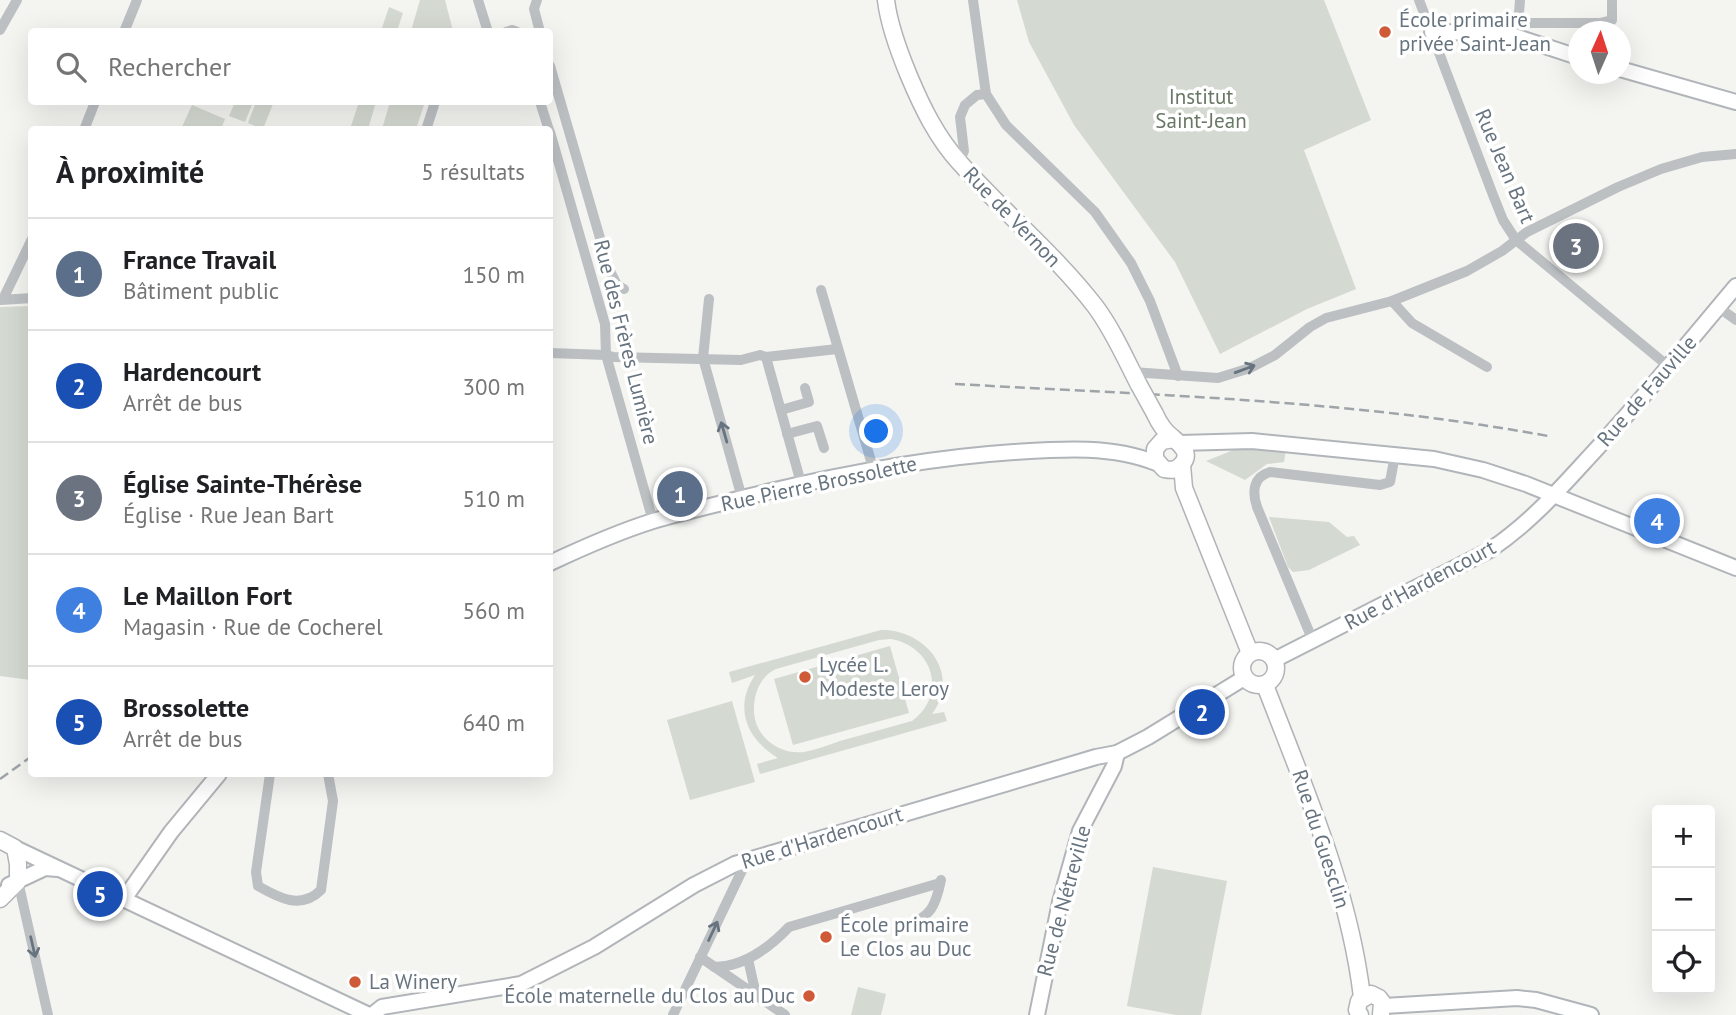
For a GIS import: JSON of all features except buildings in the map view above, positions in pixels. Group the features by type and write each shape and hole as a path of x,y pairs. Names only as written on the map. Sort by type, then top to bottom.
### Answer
{"main road":[{"name":"Rue de Vernon","path":"886,0 902,59 921,104 943,141 959,162 1065,271 1096,307 1121,349 1157,419 1250,653"},
{"path":"1432,32 1498,32 1517,29 1568,52"},
{"path":"1631,72 1736,102"},
{"name":"Rue de Fauville","path":"1555,495 1736,286"},
{"name":"Rue Pierre Brossolette","path":"553,562 602,539 653,521 801,483 873,468 982,454 1068,449 1139,456 1170,454 1197,450 1219,442 1252,441 1434,459 1483,470 1555,495 1736,568"},
{"name":"Rue d'Hardencourt","path":"1275,660 1490,550 1539,512 1555,495"},
{"path":"1264,652 1275,660 1275,672 1265,685 1253,685 1244,678 1244,659 1250,653 1264,652"},
{"name":"Rue d'Hardencourt","path":"371,1015 382,1007 400,1009 521,984 594,947 713,874 747,860 1117,753 1244,678"},
{"name":"Rue du Guesclin","path":"1265,685 1302,776 1335,872 1354,946 1362,997 1357,1005 1360,1015"},
{"name":"Rue de Nétreville","path":"1037,1015 1060,902 1080,831 1111,773 1117,753"},
{"path":"124,898 171,832 217,777"},
{"path":"7,844 371,1015"},
{"path":"0,899 18,881 18,864 7,844"},
{"path":"0,890 45,868 60,869"},
{"path":"1362,997 1376,995 1382,1011 1517,998 1559,1005 1591,1015"}],"street":[{"path":"0,30 17,0"},
{"path":"126,28 136,0"},
{"path":"478,0 487,28"},
{"path":"537,0 534,9 539,28"},
{"path":"973,0 986,94 1006,125 1095,212 1131,263 1150,301 1178,376"},
{"name":"Rue Jean Bart","path":"1419,0 1503,220 1516,240 1668,366"},
{"path":"1520,0 1517,29 1612,20 1612,0"},
{"path":"553,77 609,269 617,285 624,289"},
{"path":"959,162 964,151 960,117 965,105 977,95 986,94"},
{"path":"85,126 94,105"},
{"path":"427,126 434,105"},
{"name":"Rue des Frères Lumière","path":"541,105 547,126"},
{"path":"553,147 569,134"},
{"name":"Rue des Frères Lumière","path":"553,151 605,324 606,355 653,521"},
{"path":"1136,379 1178,376 1218,378 1250,368 1275,355 1310,327 1326,318 1392,301 1467,271 1516,240 1618,187 1661,169 1702,158 1736,154"},
{"path":"2,299 28,247"},
{"path":"821,290 873,468"},
{"path":"2,299 28,298"},
{"path":"709,299 703,358 743,498"},
{"path":"1392,301 1412,323 1487,367"},
{"path":"1718,307 1736,320"},
{"path":"553,353 741,360 760,355 766,357 837,349"},
{"path":"766,357 801,483"},
{"path":"781,410 809,402 805,388"},
{"path":"787,434 817,426 824,448"},
{"path":"1312,641 1252,492 1263,474 1270,472 1380,485 1390,482 1395,455"},
{"path":"270,777 256,872 258,886 291,901 308,901 321,890 333,801 329,777"},
{"path":"673,1015 747,860"},
{"path":"18,881 48,1015"},
{"path":"714,967 748,958 772,945 789,927 941,881 935,904 927,916 906,928"},
{"path":"700,957 785,1015"},
{"path":"748,958 756,995"}],"green space":[{"path":"420,0 445,0 452,28 412,28"},
{"name":"Institut Saint-Jean","path":"1017,0 1324,0 1371,120 1304,150 1356,289 1307,309 1220,354 1175,262 1074,125 1029,42"},
{"path":"389,7 403,13 398,28 382,28"},
{"path":"192,105 225,119 222,126 182,126"},
{"path":"234,105 252,105 245,122 229,116"},
{"path":"255,105 273,105 264,126 248,123"},
{"path":"358,105 375,105 369,126 351,126"},
{"path":"389,105 424,105 417,126 383,126"},
{"path":"28,306 28,680 0,676 0,307"},
{"path":"1241,447 1286,450 1284,462 1267,464 1245,480 1206,461"},
{"path":"1269,517 1329,522 1347,537 1354,536 1360,545 1309,570 1293,572 1288,567"},
{"path":"881,630 897,632 912,637 934,656 941,669 943,683 940,699 932,714 944,712 947,721 760,774 757,764 778,758 758,742 747,722 745,699 755,675 732,683 729,672","holes":["891,639 905,643 926,661 931,673 930,698 912,721 804,752 776,747 758,727 754,709 755,697 762,680 776,669 879,640"]},
{"path":"890,646 909,713 793,745 774,679"},
{"path":"732,701 755,782 690,800 667,720"},
{"path":"1153,867 1227,881 1201,1015 1176,1015 1127,1006"},
{"path":"858,987 886,994 881,1015 851,1015"}],"railway":[{"path":"955,384 1327,407 1401,414 1548,436"},
{"path":"0,779 28,759"}],"place":[{"name":"École primaire privée Saint-Jean","path":"1385,32"},
{"name":"Église Sainte-Thérèse","path":"1576,246"},
{"name":"France Travail","path":"680,494"},
{"name":"Le Maillon Fort","path":"1657,521"},
{"name":"Lycée L. Modeste Leroy","path":"805,677"},
{"name":"Hardencourt","path":"1202,712"},
{"name":"Brossolette","path":"100,894"},
{"name":"École primaire Le Clos au Duc","path":"826,937"},
{"name":"La Winery","path":"355,982"},
{"name":"École maternelle du Clos au Duc","path":"809,996"}]}
